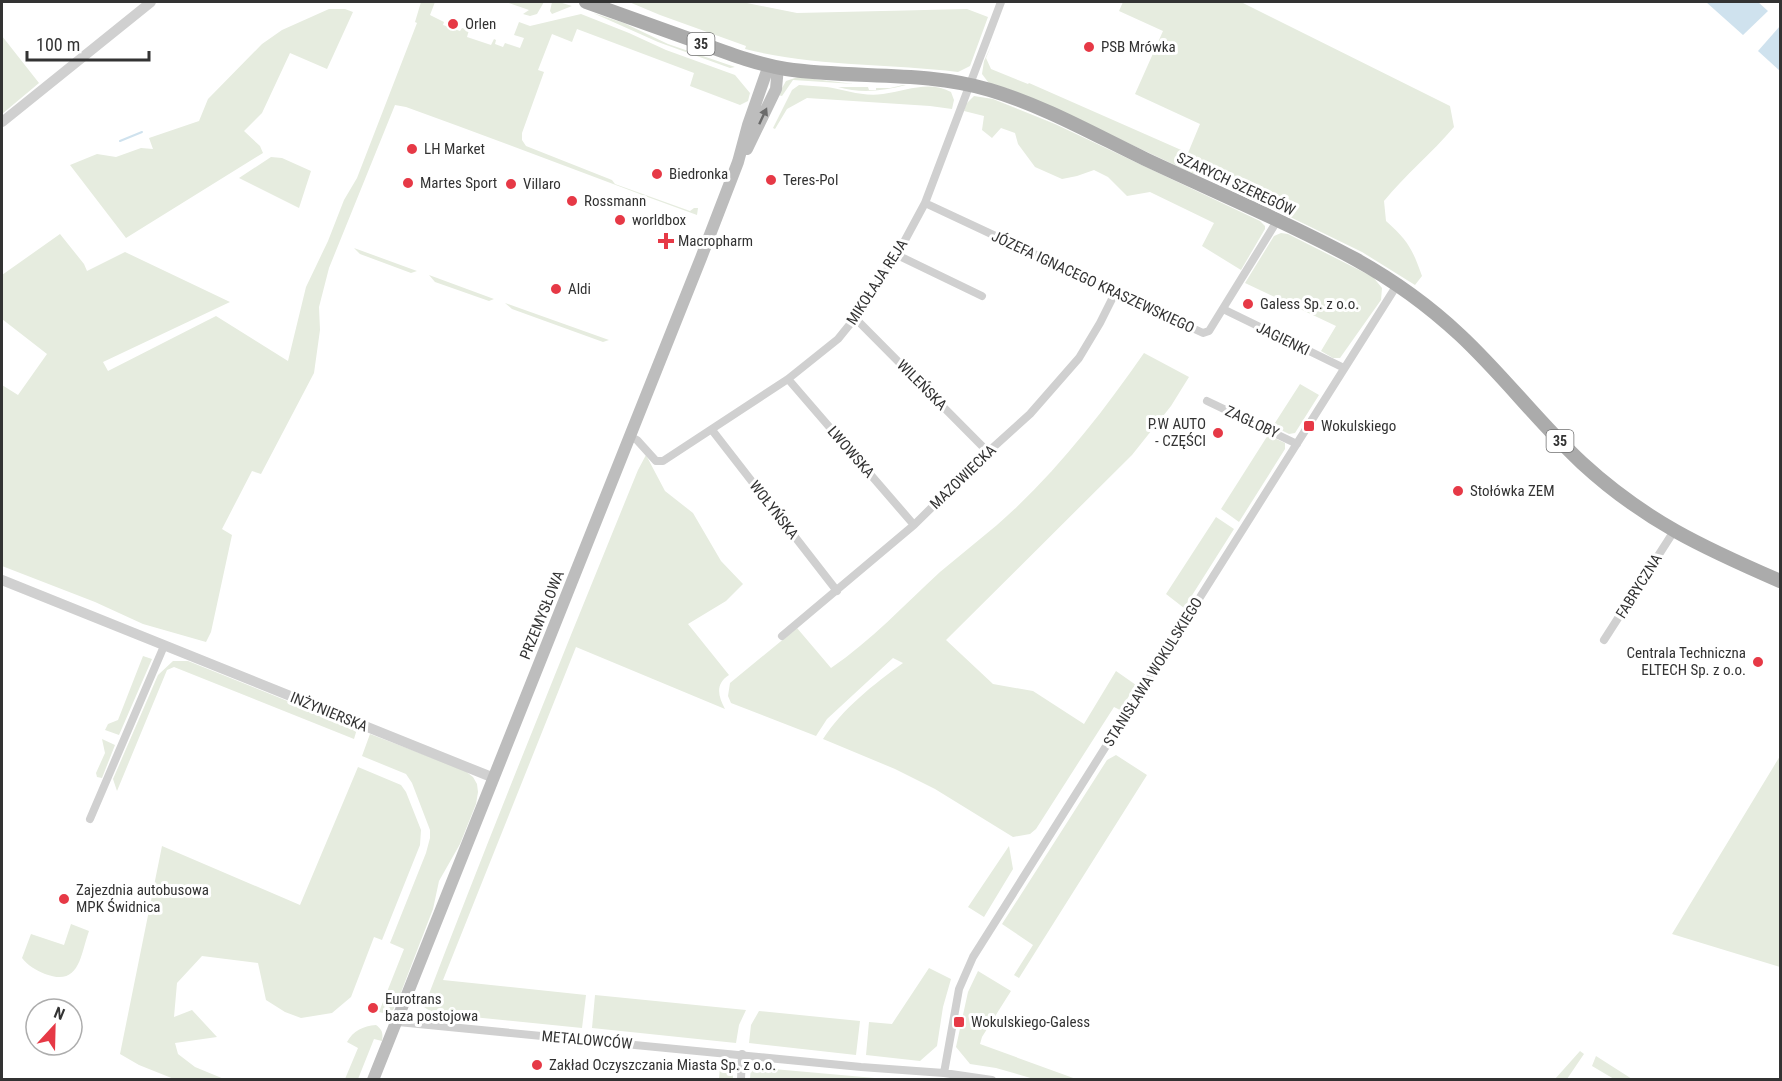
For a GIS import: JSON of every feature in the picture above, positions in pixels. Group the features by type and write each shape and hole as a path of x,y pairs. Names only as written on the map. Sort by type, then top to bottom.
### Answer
{"main road":[{"name":"SZARYCH SZEREGÓW","path":"586,2 722,51 774,66 838,73 936,78 1011,97 1338,250 1397,285 1461,335 1582,463 1627,501 1674,531 1780,581"},
{"name":"PRZEMYSŁOWA","path":"373,1080 398,1022 738,162 749,120 774,66"}],"street":[{"path":"2,122 151,2"},
{"name":"MIKOŁAJA REJA","path":"629,436 637,440 656,461 663,461 788,379 838,339 855,318 897,255 925,203 1002,2"},
{"name":"JÓZEFA IGNACEGO KRASZEWSKIEGO","path":"925,203 1203,333 1209,331 1277,221"},
{"path":"897,255 982,296"},
{"name":"STANISŁAWA WOKULSKIEGO","path":"944,1073 957,998 971,961 1397,285"},
{"name":"MAZOWIECKA","path":"782,636 914,525 1030,414 1079,358 1115,292"},
{"name":"JAGIENKI","path":"1223,309 1344,368"},
{"name":"WILEŃSKA","path":"855,318 988,453"},
{"name":"LWOWSKA","path":"788,379 914,525"},
{"name":"ZAGŁOBY","path":"1207,401 1298,444"},
{"name":"WOŁYŃSKA","path":"712,430 837,591"},
{"name":"FABRYCZNA","path":"1605,640 1674,531"},
{"name":"INŻYNIERSKA","path":"2,580 494,778"},
{"path":"90,819 164,646"},
{"name":"METALOWCÓW","path":"398,1022 944,1073 992,1080"},
{"path":"741,1080 742,1054"}],"shaded area":[{"path":"421,2 435,2 430,15 444,22 443,25 460,31 462,28 469,30 467,37 491,45 494,39 495,44 503,47 505,43 520,48 524,38 514,35 519,22 530,26 581,14 666,50 735,75 750,93 748,101 740,105 690,86 694,73 577,29 572,42 552,34 538,70 544,72 522,133 522,140 526,146 612,180 615,184 690,211 698,208 697,215 443,120 395,105 329,268 319,307 320,330 314,373 261,474 252,471 222,529 232,535 211,632 206,642 143,624 95,602 2,566 2,385 18,395 47,354 2,319 2,275 60,234 87,271 125,252 230,302 103,362 108,371 216,316 288,361 306,287 344,200 357,178 417,23 415,22"},
{"path":"506,2 544,2 537,14 530,16 523,14 529,10"},
{"path":"552,2 572,6 552,14 550,11"},
{"path":"629,2 742,2 797,13 967,9 988,17 970,66 958,72 824,62 771,55 745,49 746,46"},
{"path":"1123,2 1241,2 1450,106 1454,127 1384,201 1386,221 1400,234 1412,252 1422,276 1415,285 1362,252 1282,213 1251,194 1217,178 1215,180 1192,173 1051,107 1006,88 993,85 982,74 984,61 992,44 986,58 991,69 1029,83 1188,153 1200,124 1135,94 1163,31 1119,11"},
{"path":"329,9 345,9 353,12 327,69 290,53 262,113 244,131 260,146 263,153 126,238 70,165 97,154 116,157 141,148 153,149 149,138 199,121 208,99 262,44 282,30"},
{"path":"593,13 624,23 668,44 735,67 730,68 658,42"},
{"path":"2,36 39,83 2,114"},
{"path":"798,77 854,84 793,80 782,96 778,95 786,81"},
{"path":"799,85 827,87 868,95 917,87 934,87 951,92 954,100 952,109 807,98 787,109 775,129 773,128 792,90"},
{"path":"906,85 872,91 838,87 868,87 869,90 876,90 876,88"},
{"path":"974,96 993,99 1055,124 1260,221 1265,229 1241,270 1202,246 1214,223 1150,192 1127,196 1108,177 1094,170 1062,179 1035,167 1018,144 1015,133 1001,128 992,138 982,130 984,116 964,111 966,104"},
{"path":"271,157 282,158 311,171 299,208 239,178"},
{"path":"1281,233 1288,234 1373,277 1382,288 1381,300 1340,358 1333,358 1321,351 1336,326 1245,283 1274,236"},
{"path":"354,248 417,271 411,273 360,254"},
{"path":"429,275 494,299 489,301 435,282"},
{"path":"505,303 609,340 603,342 512,309"},
{"path":"1144,353 1189,377 1171,406 1132,455 946,640 993,684 1033,691 1084,724 1116,671 1136,685 1120,710 1114,707 1036,829 1030,834 1013,837 935,789 895,769 823,739 849,707 903,663 893,658 827,719 816,736 731,703 728,696 730,683 797,628 831,668 860,646 1038,486 1094,421"},
{"path":"1300,384 1319,395 1295,433 1289,434 1273,426"},
{"path":"1268,435 1285,443 1285,449 1239,522 1221,509"},
{"path":"646,455 665,491 693,513 721,561 743,584 726,601 688,624 729,675 721,682 719,690 725,709 576,647 443,980 586,995 582,1028 433,1013 424,1007 556,671"},
{"path":"1216,517 1234,529 1184,608 1166,594"},
{"path":"143,656 152,659 119,735 105,730 108,724 118,720"},
{"path":"173,661 188,661 357,729 354,739 174,667 167,670 117,791 113,779 158,675"},
{"path":"370,734 464,770 473,777 478,792 476,804 460,844 439,881 433,909 398,1000 393,1010 383,1013 379,1012 404,949 390,943 426,853 430,830 412,783 406,774 362,756"},
{"path":"102,739 115,745 102,778 97,777 96,773 105,753"},
{"path":"1116,755 1147,775 1019,978 1014,975 1033,945 1002,924 1107,760"},
{"path":"1780,756 1780,967 1672,934"},
{"path":"358,767 401,785 421,830 420,845 382,940 374,937 351,997 332,1013 301,1018 285,1012 266,1000 258,963 202,956 177,983 174,1017 192,1010 217,1037 175,1043 178,1054 195,1067 224,1079 174,1079 139,1065 120,1054 162,846 300,905"},
{"path":"1009,846 1013,869 984,917 968,907"},
{"path":"71,924 89,931 77,967 72,973 57,977 45,974 32,968 22,958 31,934 64,945"},
{"path":"929,968 951,979 943,1007 937,1046 920,1061 866,1055 869,1022 892,1024"},
{"path":"978,971 1011,991 982,1037 980,1044 1076,1079 1034,1079 996,1068 970,1064 956,1047 968,992"},
{"path":"595,995 746,1010 739,1025 736,1043 592,1028"},
{"path":"759,1011 860,1021 856,1055 749,1043 751,1025"},
{"path":"376,1025 382,1032 382,1041 374,1039 358,1079 345,1079 358,1048 347,1042 359,1030"},
{"path":"1580,1051 1584,1054 1567,1079 1555,1079"},
{"path":"1596,1056 1632,1079 1614,1079 1592,1066"},
{"path":"720,1067 733,1068 733,1079 719,1079"},
{"path":"751,1067 886,1079 750,1079"}],"water":[{"path":"1706,2 1758,2 1768,11 1743,35"},
{"path":"1780,26 1780,71 1758,51"}],"waterway":[{"path":"120,141 142,132"}],"place":[{"name":"Orlen","path":"453,24"},
{"name":"PSB Mrówka","path":"1089,47"},
{"name":"LH Market","path":"412,149"},
{"name":"Biedronka","path":"657,174"},
{"name":"Teres-Pol","path":"771,180"},
{"name":"Martes Sport","path":"408,183"},
{"name":"Villaro","path":"511,184"},
{"name":"Rossmann","path":"572,201"},
{"name":"worldbox","path":"620,220"},
{"name":"Macropharm","path":"666,241"},
{"name":"Aldi","path":"556,289"},
{"name":"Galess Sp. z o.o.","path":"1248,304"},
{"name":"Wokulskiego","path":"1309,426"},
{"name":"P.W AUTO - CZĘŚCI","path":"1218,433"},
{"name":"Stołówka ZEM","path":"1458,491"},
{"name":"Centrala Techniczna ELTECH Sp. z o.o.","path":"1758,662"},
{"name":"Zajezdnia autobusowa MPK Świdnica","path":"64,899"},
{"name":"Eurotrans baza postojowa","path":"373,1008"},
{"name":"Wokulskiego-Galess","path":"959,1022"},
{"name":"Zakład Oczyszczania Miasta Sp. z o.o.","path":"537,1065"}]}
